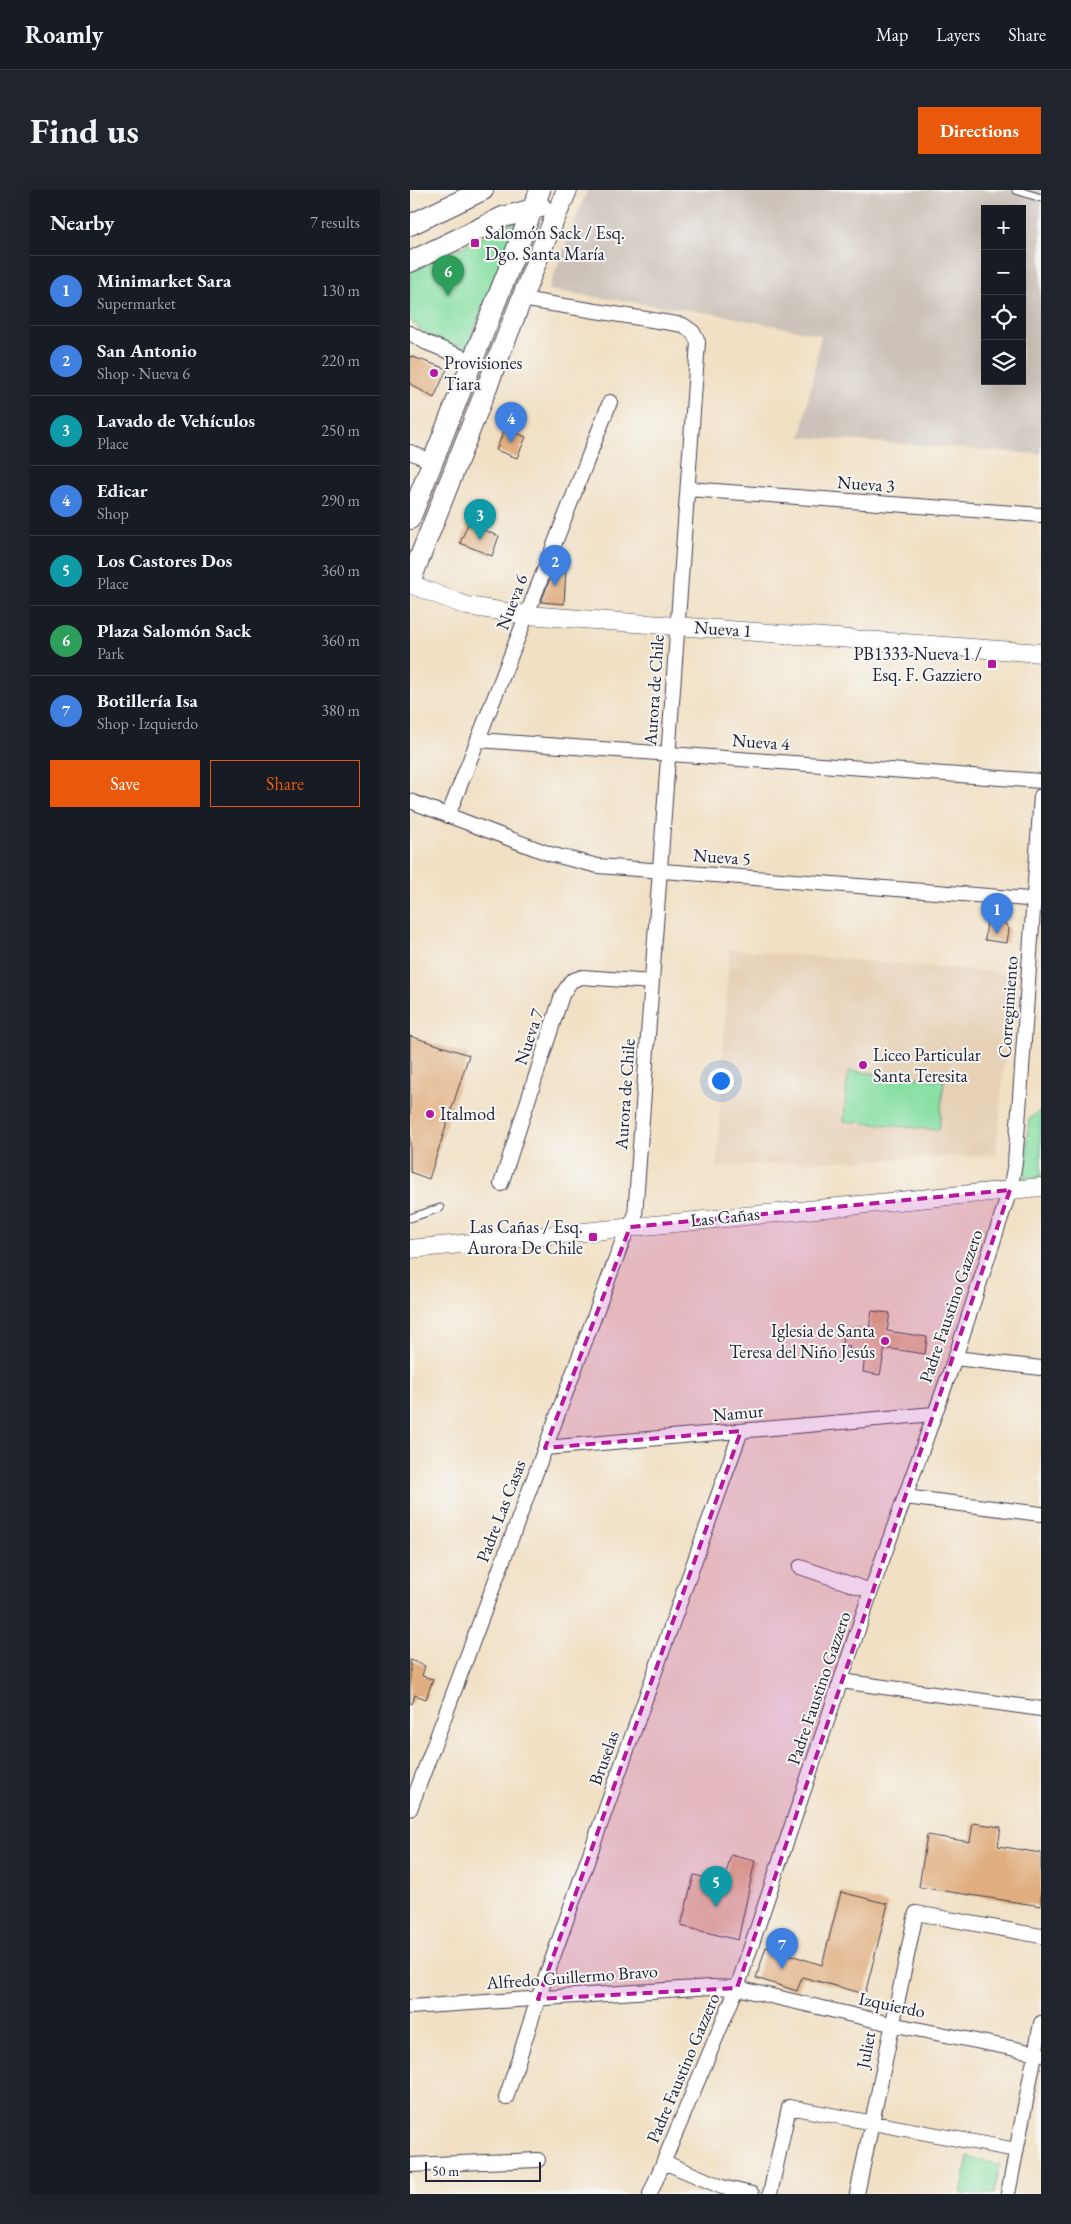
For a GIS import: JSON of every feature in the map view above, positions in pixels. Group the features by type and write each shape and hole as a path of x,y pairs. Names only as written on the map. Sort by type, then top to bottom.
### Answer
{"main road":[{"path":"410,225 483,190"},
{"path":"410,519 540,190"},
{"path":"410,262 503,217 532,209 562,193"},
{"path":"410,583 562,193"}],"street":[{"name":"Aurora de Chile","path":"522,299 677,324 693,332 698,347 635,1216 630,1227"},
{"path":"410,333 425,342 472,361"},
{"name":"Nueva 6","path":"448,816 610,402"},
{"path":"410,452 433,462"},
{"name":"Nueva 3","path":"688,489 1041,515"},
{"name":"Nueva 1","path":"410,583 467,606 527,615 1041,652"},
{"name":"Nueva 4","path":"478,740 1041,781"},
{"name":"Corregimiento","path":"1010,1190 1015,1163 1037,900 1041,796"},
{"name":"Nueva 5","path":"410,801 567,859 598,866 1037,900"},
{"name":"Nueva 7","path":"501,1184 562,994 567,985 582,977 652,982"},
{"name":"Las Cañas","path":"410,1249 1041,1187"},
{"name":"Padre Faustino Gazzero","path":"650,2194 737,1988 871,1591 954,1358 1010,1190"},
{"name":"Padre Las Casas","path":"410,1806 623,1240 630,1227"},
{"path":"954,1358 1041,1368"},
{"name":"Namur","path":"545,1448 934,1414"},
{"name":"Bruselas","path":"506,2098 538,1999 741,1432"},
{"path":"905,1497 1041,1514"},
{"path":"800,1567 871,1591"},
{"path":"841,1681 1041,1708"},
{"name":"Juliet","path":"857,2194 891,2024 916,1913 1041,1936"},
{"name":"Alfredo Guillermo Bravo","path":"410,2007 711,1987 737,1988"},
{"name":"Izquierdo","path":"737,1988 891,2024 1038,2053"},
{"path":"1008,2194 1038,2053 1041,2023"},
{"path":"770,2194 789,2107 1016,2150"},
{"path":"410,2165 538,2160"},
{"path":"664,2162 722,2187 752,2194"}],"lane":[{"path":"1016,190 1041,198"},
{"path":"410,1218 440,1208"}],"highlighted area":[{"path":"1010,1190 737,1988 538,1999 741,1431 545,1448 630,1227"}],"shaded area":[{"path":"587,190 1041,190 1041,454 801,437 821,335 716,314 548,290"},
{"name":"Liceo Particular Santa Teresita","path":"729,949 1012,974 996,1155 717,1166"}],"green space":[{"path":"518,220 466,349 425,334 410,320 410,272"},
{"path":"848,1071 944,1080 939,1130 844,1121"},
{"path":"1041,1110 1041,1177 1024,1178 1029,1119"},
{"path":"968,2157 1000,2165 994,2194 961,2194"}],"building":[{"path":"410,356 447,369 434,398 410,384"},
{"path":"505,428 526,437 517,458 496,450"},
{"path":"468,524 499,536 492,556 460,543"},
{"path":"554,569 566,570 564,604 541,602"},
{"path":"987,920 1004,922 1009,929 1007,943 985,940"},
{"name":"Italmod","path":"410,1036 469,1055 429,1179 410,1172"},
{"name":"Iglesia de Santa Teresa del Niño Jesús","path":"872,1311 890,1313 887,1331 927,1337 925,1354 885,1348 880,1375 863,1372 865,1354 849,1351 850,1346 842,1345 844,1332 852,1333 852,1327 869,1329"},
{"path":"410,1660 425,1666 422,1676 433,1679 426,1699 415,1695 412,1704 410,1703"},
{"path":"973,1823 1001,1827 998,1846 1041,1853 1041,1906 919,1887 927,1835 970,1842"},
{"path":"731,1855 755,1861 738,1940 681,1926 694,1875 724,1882"},
{"path":"841,1892 888,1904 865,1994 802,1977 797,1991 756,1978 766,1947 822,1965"}],"place":[{"name":"Salomón Sack / Esq. Dgo. Santa María","path":"475,243"},
{"name":"Plaza Salomón Sack","path":"448,296"},
{"name":"Provisiones Tiara","path":"434,373"},
{"name":"Edicar","path":"511,443"},
{"name":"Lavado de Vehículos","path":"480,540"},
{"name":"San Antonio","path":"555,586"},
{"name":"PB1333-Nueva 1 / Esq. F. Gazziero","path":"992,664"},
{"name":"Minimarket Sara","path":"997,934"},
{"name":"Liceo Particular Santa Teresita","path":"863,1065"},
{"name":"Italmod","path":"430,1114"},
{"name":"Las Cañas / Esq. Aurora De Chile","path":"593,1237"},
{"name":"Iglesia de Santa Teresa del Niño Jesús","path":"885,1341"},
{"name":"Los Castores Dos","path":"716,1907"},
{"name":"Botillería Isa","path":"782,1969"}]}
